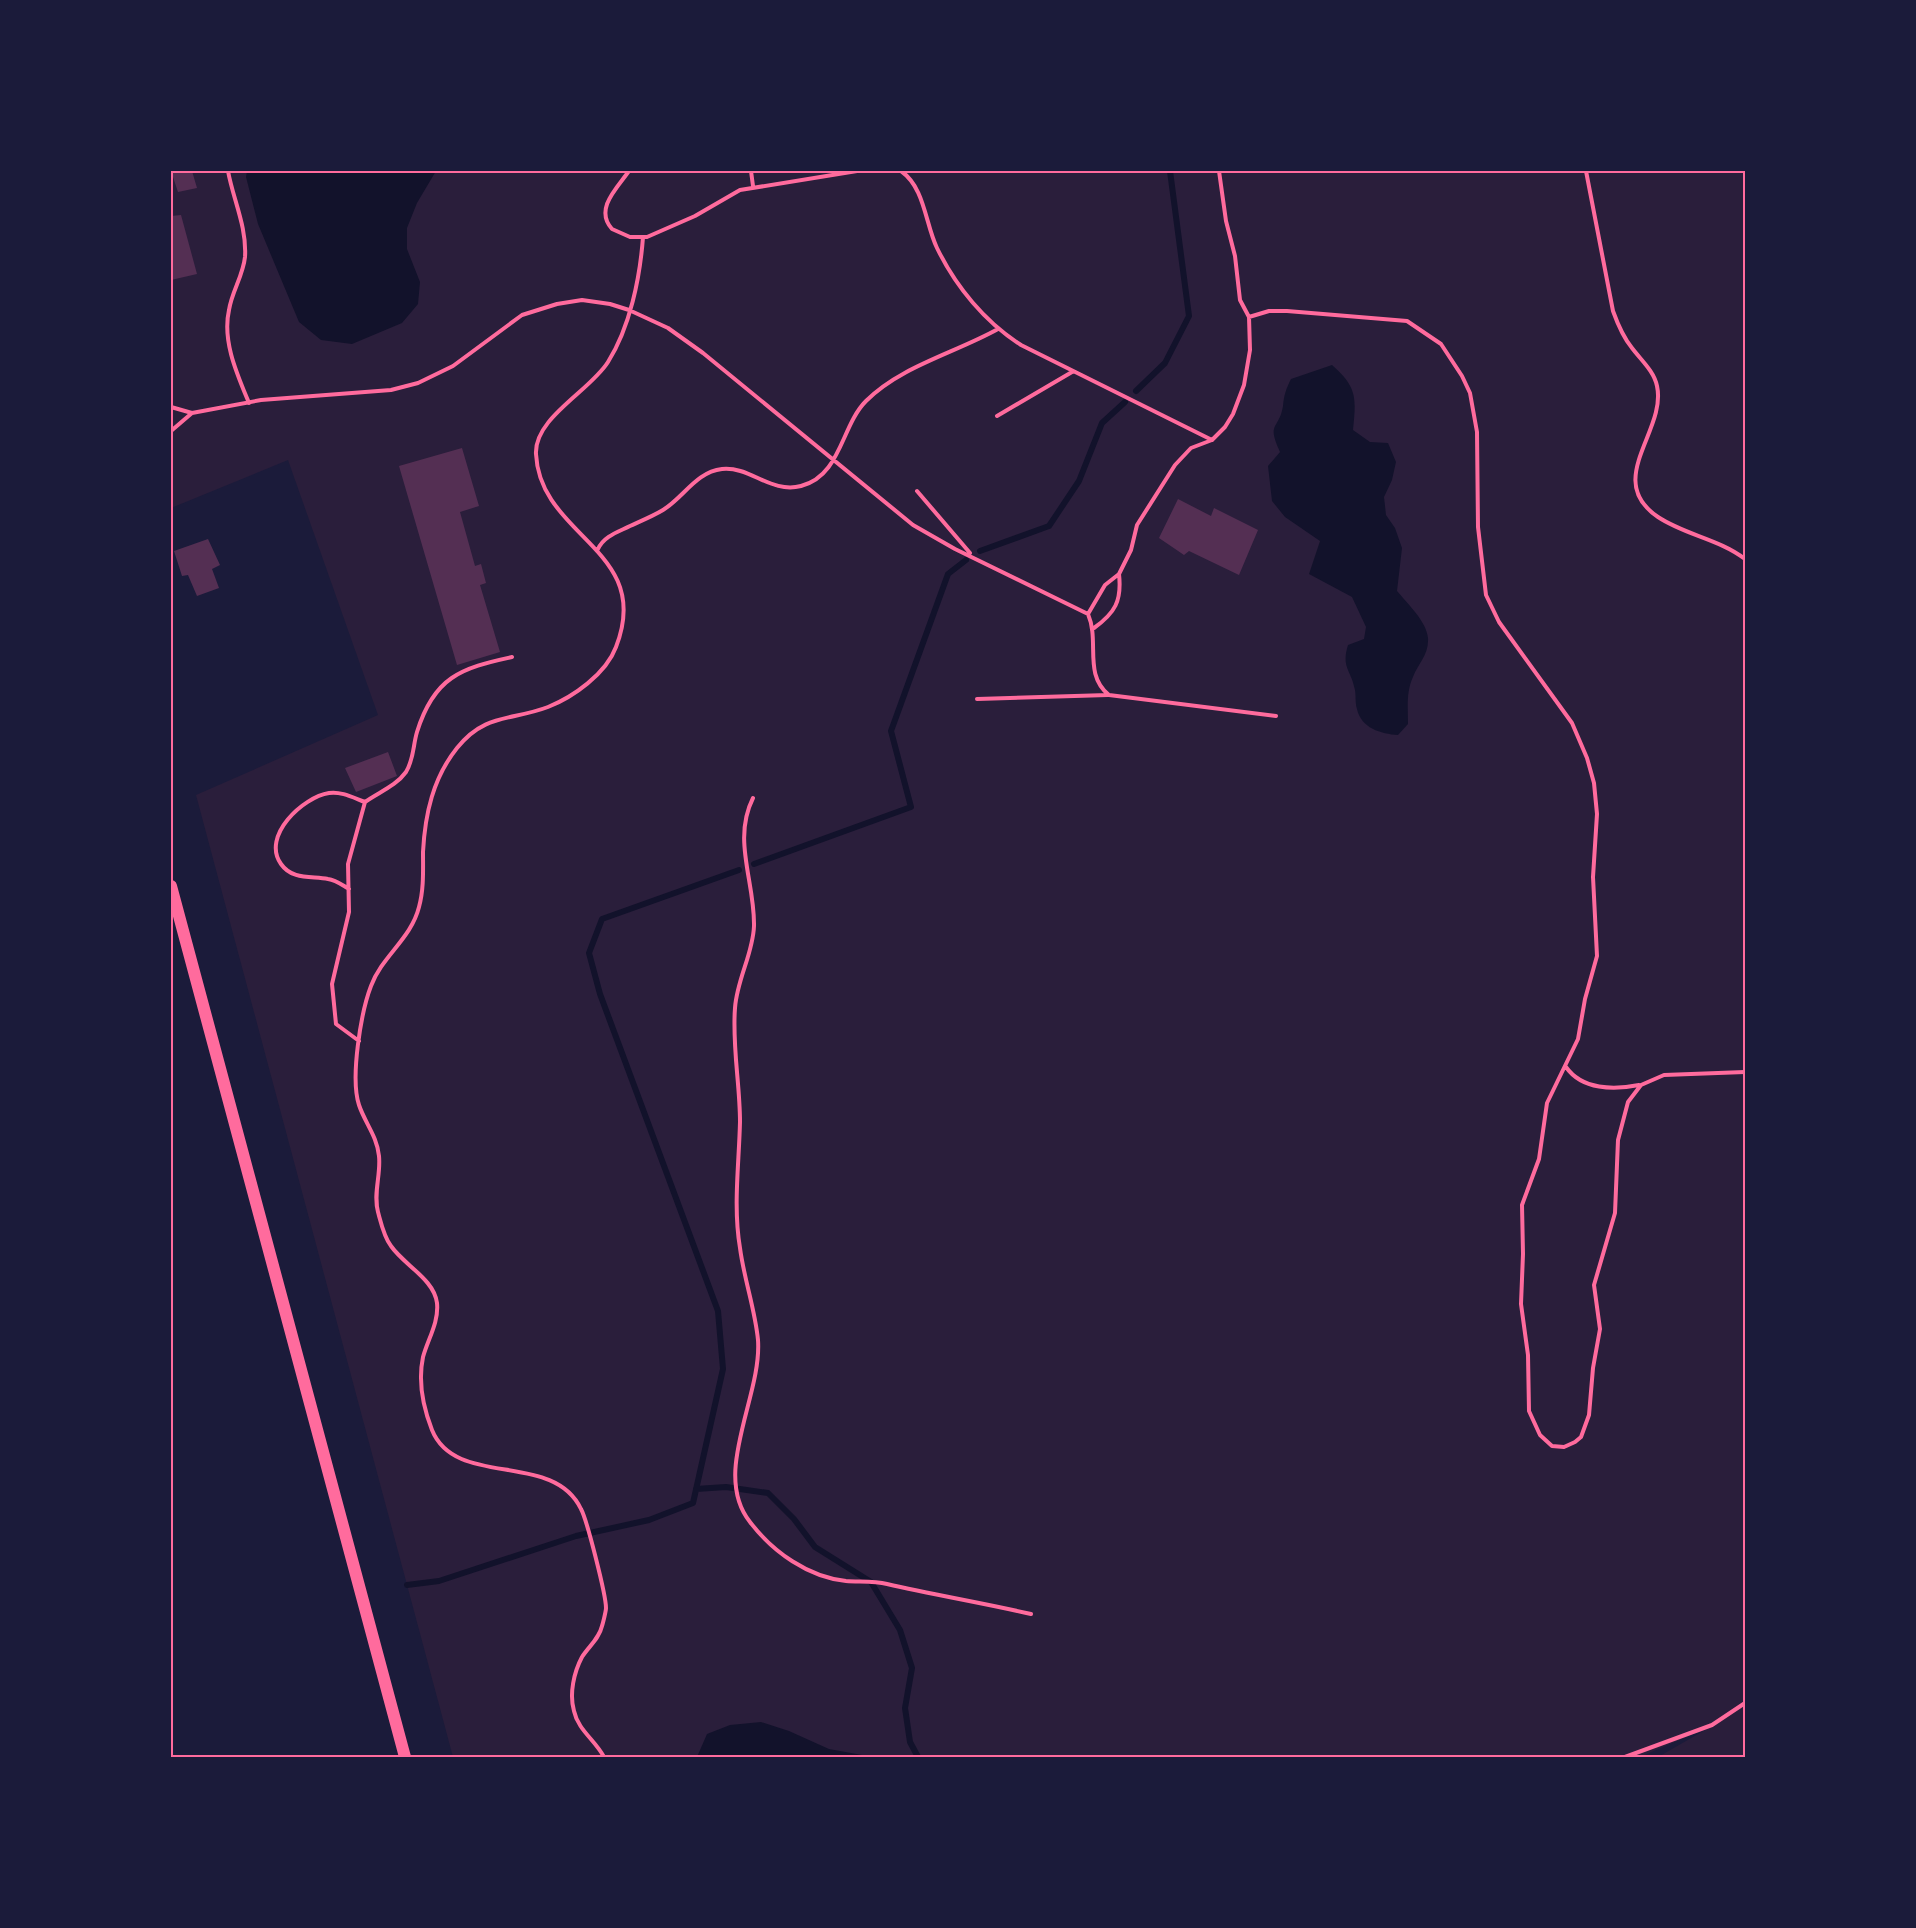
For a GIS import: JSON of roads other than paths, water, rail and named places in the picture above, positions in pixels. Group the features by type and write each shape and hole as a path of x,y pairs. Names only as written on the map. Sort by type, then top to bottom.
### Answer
{"main road":[{"path":"171,885 405,1757"}],"lane":[{"path":"228,171 244,233 245,257 229,308 226,331 238,377 249,403"},
{"path":"629,171 607,202 606,218 609,225 619,234 643,237 668,229 730,194 753,186 782,184 857,171"},
{"path":"751,171 753,186"},
{"path":"901,171 911,178 917,189 931,233 953,277 963,292 998,329 1021,345 1212,440"},
{"path":"1088,614 1105,585 1119,574 1131,549 1137,525 1175,465 1191,448 1212,440 1233,414 1244,385 1250,350 1249,317 1240,300 1235,256 1226,221 1219,171"},
{"path":"1586,171 1613,311 1620,330 1652,373 1658,387 1657,406 1638,464 1636,490 1644,504 1659,517 1732,550 1745,559"},
{"path":"604,1757 578,1723 572,1698 576,1671 581,1659 599,1635 606,1606 583,1513 573,1497 545,1479 456,1456 443,1448 433,1433 423,1399 421,1376 424,1355 436,1317 436,1298 424,1281 393,1250 378,1213 375,1195 379,1155 373,1133 357,1098 359,1041 370,989 379,970 406,937 416,919 423,888 426,817 436,782 449,758 466,737 489,721 544,709 564,699 595,676 615,651 623,621 623,594 598,549 551,502 542,484 535,450 537,440 548,424 606,366 629,310 640,267 643,237"},
{"path":"171,407 192,413 249,403 391,390 418,383 453,366 522,315 556,303 582,300 610,304 668,328 703,353 913,525 1088,614 1094,628 1093,663 1098,686 1109,695"},
{"path":"1249,317 1269,311 1287,311 1407,321 1441,344 1462,375 1470,393 1477,432 1478,527 1486,595 1499,622 1572,723 1594,783 1597,814 1593,877 1597,956 1584,1004 1578,1039 1547,1103 1539,1159 1521,1205 1523,1254 1521,1304 1528,1355 1529,1411 1535,1427 1545,1442 1558,1447 1570,1446 1581,1437 1589,1415 1593,1368 1600,1329 1595,1278 1618,1201 1620,1126 1628,1102 1641,1085 1648,1080 1673,1074 1745,1072"},
{"path":"598,549 607,537 664,510 692,483 712,471 734,470 768,484 791,487 812,482 834,460 865,402 896,379 998,329"},
{"path":"997,416 1072,371"},
{"path":"171,431 192,413"},
{"path":"917,491 973,556"},
{"path":"1094,628 1111,616 1121,592 1119,574"},
{"path":"349,889 337,881 303,877 289,872 280,863 276,852 277,843 287,820 318,796 331,793 365,802 393,786 406,771 413,755 422,717 431,698 448,681 467,668 512,657"},
{"path":"976,699 1109,695 1276,716"},
{"path":"753,798 748,809 744,832 754,925 750,949 736,995 735,1059 740,1124 737,1187 739,1246 756,1327 759,1354 736,1467 735,1485 738,1504 750,1523 769,1543 790,1560 818,1574 844,1581 883,1583 1031,1614"},
{"path":"359,1041 336,1024 332,984 349,912 348,864 365,802"},
{"path":"1566,1067 1579,1081 1593,1086 1641,1085"},
{"path":"1624,1757 1712,1725 1745,1702"}],"waterway":[{"path":"1136,391 1165,363 1189,316 1170,171"},
{"path":"980,551 1049,526 1079,481 1102,423 1125,402"},
{"path":"754,864 911,807 891,731 948,574 966,560"},
{"path":"407,1585 439,1581 576,1536 649,1520 693,1503 723,1369 718,1311 600,994 589,953 602,919 739,870"},
{"path":"696,1489 726,1487 768,1493 794,1519 815,1547 871,1582 900,1630 912,1668 905,1708 910,1742 918,1757"}]}
